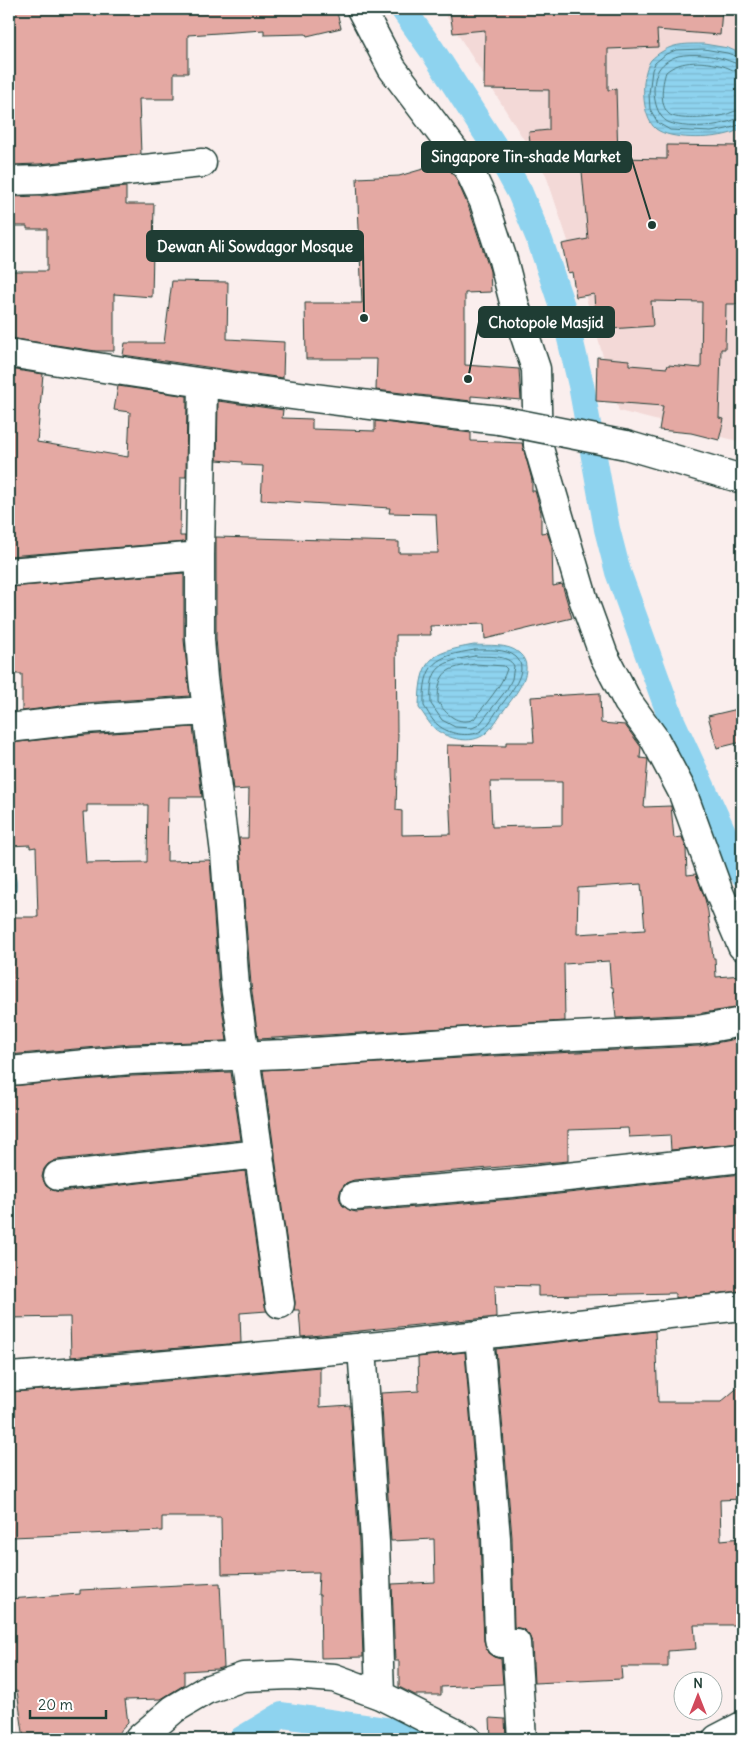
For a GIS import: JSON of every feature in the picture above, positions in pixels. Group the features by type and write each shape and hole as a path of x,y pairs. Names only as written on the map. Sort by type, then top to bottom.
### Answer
{"street":[{"path":"361,9 392,68 469,170 484,202 536,369 538,445 584,601 604,656 628,702 654,738 682,791 718,890 742,946"},
{"path":"9,181 40,180 202,162"},
{"path":"9,353 203,383 373,406 500,420 626,445 742,479"},
{"path":"203,383 200,639 206,711 225,853 235,986 280,1304"},
{"path":"9,572 200,556"},
{"path":"9,728 84,719 206,711"},
{"path":"9,1071 131,1060 698,1030 742,1022"},
{"path":"58,1176 260,1154"},
{"path":"355,1196 512,1183 742,1158"},
{"path":"9,1377 362,1347 742,1306"},
{"path":"479,1335 496,1538 499,1638 500,1643 516,1643 522,1739"},
{"path":"362,1347 375,1542 380,1695"},
{"path":"139,1739 174,1709 206,1690 243,1677 291,1674 334,1678 380,1695 467,1739"},
{"path":"717,1739 742,1726"}],"shaded area":[{"path":"442,9 742,9 742,442 619,411 579,274 546,175"}],"water":[{"path":"683,44 704,44 728,48 742,54 742,128 728,134 701,138 681,137 663,133 656,129 647,115 644,85 647,67 652,59 668,48"},
{"path":"474,645 504,646 514,650 524,659 525,674 518,690 488,732 473,739 453,738 435,729 419,708 422,679 425,669 437,656 446,651"},
{"path":"9,866 14,873 16,885 15,898 9,903"}],"building":[{"path":"9,9 336,9 341,28 307,36 306,34 264,35 264,30 188,35 188,73 174,73 174,99 139,99 141,154 9,165"},
{"path":"474,9 722,9 720,35 657,30 658,47 608,49 608,90 616,89 618,158 667,159 667,145 739,146 739,163 742,163 742,304 726,304 725,349 721,349 719,418 724,419 719,440 691,433 659,430 663,406 596,401 597,357 629,360 629,365 667,368 668,365 701,368 702,302 651,301 653,326 596,330 594,294 576,297 572,272 568,273 562,244 588,239 582,171 579,171 578,165 532,168 529,132 549,130 549,90 484,89 485,30 453,33 450,11"},
{"path":"444,163 456,178 469,208 490,271 491,292 465,293 465,365 519,369 521,400 471,396 471,401 376,390 377,359 306,359 305,303 362,303 357,178 399,176"},
{"path":"126,187 126,204 154,204 152,297 114,294 114,351 96,351 9,338 9,271 47,271 47,229 27,229 27,226 9,226 9,197 42,196"},
{"path":"172,281 228,282 227,339 284,342 283,378 123,355 125,343 164,343"},
{"path":"9,369 43,374 37,442 128,457 130,412 114,410 118,386 187,396 186,477 181,477 180,536 185,536 185,542 9,556"},
{"path":"218,401 283,410 282,418 312,419 312,429 375,431 375,421 471,433 471,441 522,443 532,480 532,491 535,491 541,512 541,533 547,532 552,546 553,586 562,584 572,618 485,639 484,624 430,626 431,635 396,635 398,733 396,810 402,811 402,835 451,834 447,745 506,746 506,742 534,742 531,697 600,693 601,723 625,725 641,747 640,758 648,759 644,807 671,806 674,838 682,837 686,848 687,875 696,874 705,899 713,958 715,958 716,977 742,975 742,1007 696,1014 616,1018 609,961 564,964 565,1021 258,1039 251,984 239,838 248,838 249,789 233,790 216,638 216,537 399,542 399,553 438,553 436,514 389,513 390,508 261,500 263,466 242,465 242,462 217,460","holes":["490,782 562,782 562,825 492,827","641,884 645,930 577,934 578,888"]},
{"path":"184,573 184,640 190,696 84,703 22,711 22,674 9,674 9,587"},
{"path":"742,708 742,742 717,748 708,716"},
{"path":"193,727 202,797 168,797 167,861 210,860 219,987 227,1041 130,1044 9,1055 9,973 12,973 12,917 38,917 36,847 30,848 30,845 9,846 9,743","holes":["87,805 148,805 147,862 86,863 83,812 87,812"]},
{"path":"741,1038 742,1143 671,1150 670,1135 629,1137 628,1128 568,1130 568,1161 354,1180 346,1183 341,1189 339,1197 342,1205 356,1212 513,1199 742,1174 742,1291 675,1298 675,1293 538,1296 538,1286 495,1285 496,1317 301,1337 299,1310 294,1310 295,1302 263,1070 699,1046"},
{"path":"231,1072 241,1140 56,1160 48,1164 44,1169 42,1177 46,1186 60,1192 245,1171 267,1311 240,1313 241,1343 71,1357 70,1317 9,1318 9,1086 132,1076"},
{"path":"655,1331 658,1402 721,1402 742,1384 742,1499 720,1500 721,1540 742,1538 742,1625 694,1625 696,1649 668,1651 668,1667 621,1667 622,1679 534,1683 532,1642 529,1635 523,1629 514,1627 512,1537 496,1349"},
{"path":"465,1352 480,1539 484,1641 488,1653 501,1659 503,1684 441,1687 441,1695 415,1695 399,1687 399,1661 395,1661 392,1584 435,1582 434,1539 391,1541 381,1393 419,1391 418,1357"},
{"path":"320,1367 320,1407 350,1405 359,1543 363,1657 321,1658 320,1595 318,1595 319,1572 222,1574 221,1517 162,1517 162,1531 12,1537 9,1480 9,1392 122,1385"},
{"path":"220,1583 224,1667 184,1671 184,1685 161,1699 125,1700 128,1723 113,1739 24,1739 17,1691 9,1692 9,1599 80,1594 80,1590"},
{"path":"490,1718 505,1719 506,1739 491,1739"}],"waterway":[{"path":"403,9 495,147 520,193 540,241 563,309 581,385 607,529 618,572 672,721 742,873"},
{"path":"242,1739 282,1715 400,1732 410,1739"}],"place":[{"name":"Singapore Tin-shade Market","path":"652,225"},
{"name":"Dewan Ali Sowdagor Mosque","path":"364,318"},
{"name":"Chotopole Masjid","path":"468,379"}]}
